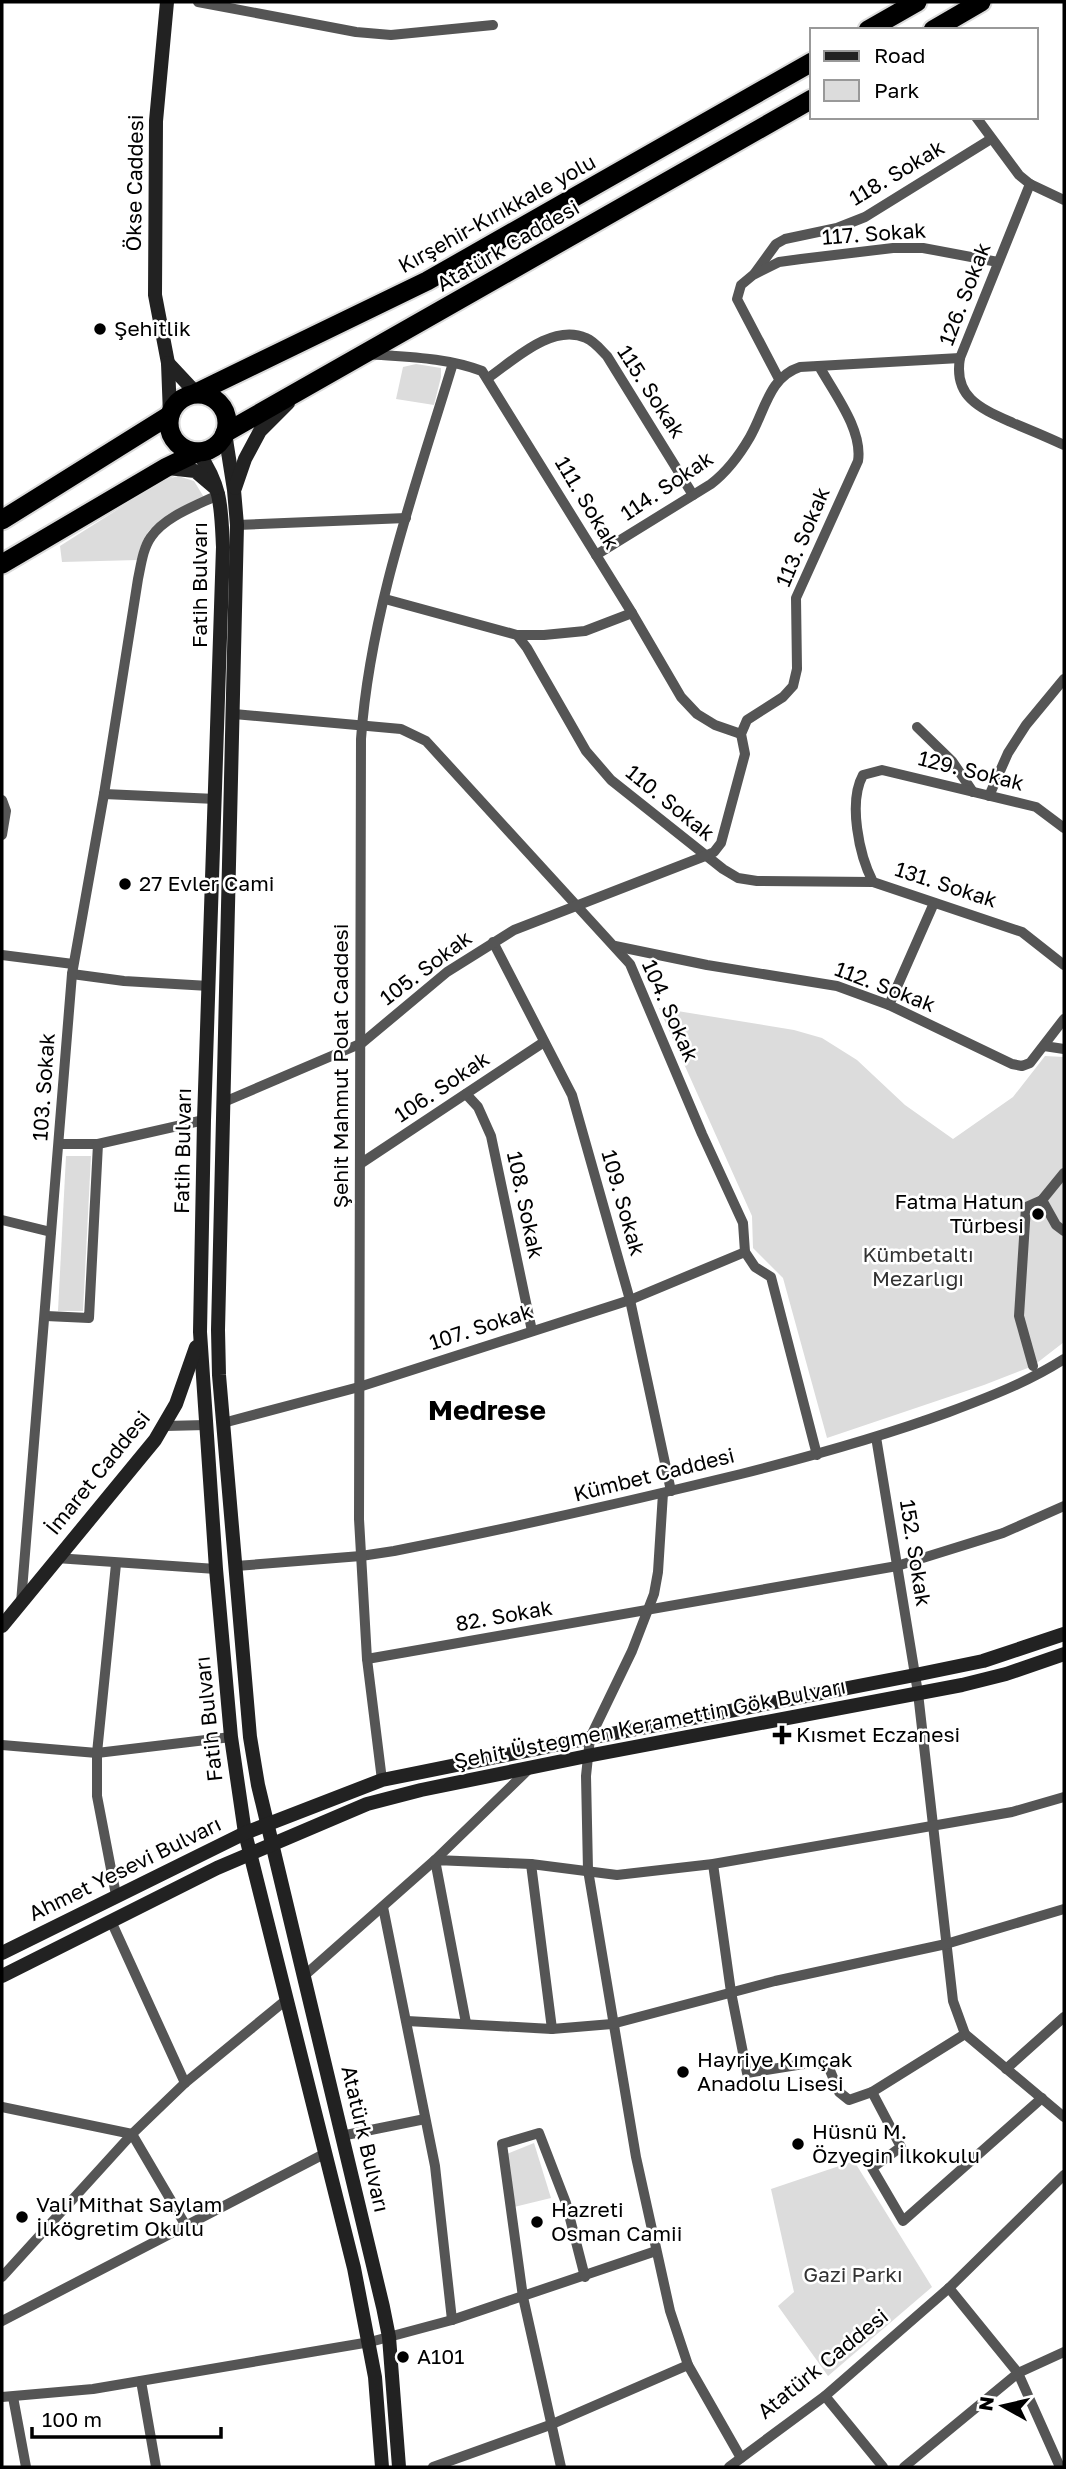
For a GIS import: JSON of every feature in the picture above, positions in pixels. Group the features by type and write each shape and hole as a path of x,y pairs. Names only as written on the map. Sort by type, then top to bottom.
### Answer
{"highway":[{"path":"872,28 917,2"},
{"path":"936,28 981,2"},
{"name":"Kırşehir-Kırıkkale yolu","path":"196,393 428,281 810,63"},
{"name":"Atatürk Caddesi","path":"225,433 810,100"},
{"path":"2,564 167,467 215,447 225,433 226,414 215,398 196,393 179,400 170,415 169,424 175,441 189,451 198,452"},
{"path":"2,520 170,415"}],"main road":[{"name":"Ökse Caddesi","path":"167,2 156,121 155,295 168,363 170,415"},
{"path":"168,363 196,393"},
{"path":"234,489 245,459 260,431 304,389"},
{"name":"Fatih Bulvarı","path":"225,433 237,526 218,1331 223,1423 250,1737 268,1824"},
{"name":"Fatih Bulvarı","path":"198,452 213,475 220,494 223,547 204,1120 200,1332 216,1569 231,1737 250,1854"},
{"path":"167,467 195,471 211,482 220,494"},
{"name":"İmaret Caddesi","path":"2,1626 165,1426 185,1384 200,1332"},
{"name":"Şehit Üsteğmen Keramettin Gök Bulvarı","path":"268,1824 382,1780 983,1661 1064,1634"},
{"name":"Şehit Üsteğmen Keramettin Gök Bulvarı","path":"250,1854 367,1804 421,1790 918,1693 1006,1674 1064,1654"},
{"name":"Ahmet Yesevi Bulvarı","path":"2,1953 116,1895 268,1824"},
{"name":"Atatürk Bulvarı","path":"268,1824 389,2337 399,2467"},
{"name":"Ahmet Yesevi Bulvarı","path":"2,1976 250,1854"},
{"name":"Atatürk Bulvarı","path":"250,1854 354,2268 370,2342 382,2467"}],"street":[{"path":"198,2 356,32 391,35 493,25"},
{"path":"977,119 1019,175 1030,184 1064,200"},
{"name":"118. Sokak","path":"779,379 737,299 741,285 753,275 776,244 785,239 837,228 865,217 991,139"},
{"name":"126. Sokak","path":"1030,184 960,358 958,370 960,383 976,405 1064,444"},
{"name":"117. Sokak","path":"753,275 779,262 894,248 950,251 998,262"},
{"name":"115. Sokak","path":"488,378 545,339 570,334 588,338 607,356 693,495"},
{"path":"364,354 453,363 482,371 488,378"},
{"path":"779,379 800,367 960,358"},
{"name":"Şehit Mahmut Polat Caddesi","path":"382,1780 367,1659 361,1556 359,1387 362,724 370,666 385,599 453,363"},
{"name":"113. Sokak","path":"741,734 747,720 793,686 797,669 796,598 858,461 860,448 856,433 820,366"},
{"name":"111. Sokak","path":"488,378 681,697 697,714 715,725 741,734"},
{"name":"114. Sokak","path":"596,555 711,485 733,464 779,379"},
{"name":"103. Sokak","path":"21,1603 73,969 138,579 150,537 162,525 220,494"},
{"path":"237,526 406,519"},
{"path":"385,599 516,635 585,631 632,613"},
{"name":"110. Sokak","path":"516,635 527,648 586,751 611,780 705,856 738,878 757,881 873,882"},
{"path":"989,796 1026,724 1064,679"},
{"name":"104. Sokak","path":"234,714 401,729 426,741 630,964 743,1223 745,1252"},
{"path":"917,727 952,761 973,792"},
{"path":"578,906 714,852 721,843 746,754 741,734"},
{"name":"129. Sokak","path":"863,775 882,769 1036,807 1064,828"},
{"name":"131. Sokak","path":"863,775 857,793 858,831 861,856 873,882 1022,932 1064,965"},
{"path":"104,794 216,799"},
{"path":"2,800 6,811 2,835"},
{"path":"889,1005 934,903"},
{"name":"105. Sokak","path":"224,1102 362,1043 447,972 493,942 514,930 578,906"},
{"name":"109. Sokak","path":"493,942 572,1095 630,1300 667,1492 659,1572 648,1610 632,1651 590,1738 587,1756 588,1870 612,2024 670,2311 688,2365 741,2458"},
{"name":"112. Sokak","path":"615,946 707,965 836,986 889,1005 1012,1064 1022,1066 1030,1063 1064,1019"},
{"path":"2,955 124,981 209,986"},
{"name":"106. Sokak","path":"360,1164 544,1042"},
{"path":"1044,1046 1064,1049"},
{"name":"108. Sokak","path":"466,1094 478,1107 491,1136 533,1331"},
{"path":"59,1144 98,1144 204,1120"},
{"path":"46,1316 89,1318 98,1144"},
{"path":"1033,1366 1019,1315 1026,1208 1042,1200 1064,1173"},
{"path":"1042,1200 1056,1226 1064,1231"},
{"path":"2,1220 51,1232"},
{"path":"745,1252 755,1267 771,1277 817,1455"},
{"name":"107. Sokak","path":"223,1423 359,1387 630,1300 745,1252"},
{"name":"Kümbet Caddesi","path":"236,1566 361,1556 499,1531 817,1455 999,1393 1064,1359"},
{"path":"165,1426 206,1425"},
{"name":"152. Sokak","path":"876,1437 918,1693 953,2001 965,2034"},
{"name":"82. Sokak","path":"367,1659 897,1566 1003,1533 1064,1506"},
{"path":"56,1559 216,1569"},
{"path":"116,1564 97,1753 97,1796 116,1895"},
{"path":"2,1745 97,1753 231,1737"},
{"path":"305,1976 435,1860 528,1769"},
{"path":"435,1860 531,1864 617,1875 713,1864 1012,1812 1064,1797"},
{"path":"435,1860 466,2023"},
{"path":"531,1864 552,2029"},
{"path":"713,1864 731,1992 747,2073 816,2062 829,2068 839,2092 849,2101 872,2092 965,2034 1064,2117"},
{"path":"383,1907 435,2166 452,2320"},
{"path":"407,2021 552,2029 612,2024 775,1980 946,1944 1064,1909"},
{"path":"111,1921 185,2083"},
{"path":"2,2277 7,2264 132,2134 185,2083 286,2000"},
{"path":"1006,2068 1064,2017"},
{"path":"872,2092 901,2147 872,2168 903,2221 1042,2098"},
{"path":"2,2107 132,2134 186,2226"},
{"path":"341,2136 425,2119"},
{"path":"561,2467 523,2297 502,2144 539,2133 566,2203 585,2277"},
{"path":"2,2320 324,2154"},
{"name":"Atatürk Caddesi","path":"729,2467 825,2396 949,2288 1064,2175"},
{"path":"26,2467 7,2397 93,2389 370,2342 452,2320 656,2251"},
{"path":"949,2288 1018,2373 1060,2467"},
{"path":"904,2467 1018,2373 1064,2352"},
{"path":"433,2467 550,2425 688,2365"},
{"path":"142,2381 156,2467"},
{"path":"825,2396 883,2467"}],"green space":[{"path":"416,364 441,368 434,405 396,399 403,367"},
{"path":"178,476 194,481 205,499 171,514 153,527 141,547 138,560 62,562 60,546 164,480"},
{"name":"Kümbetaltı Mezarlığı","path":"659,1008 794,1030 822,1038 857,1060 905,1105 953,1139 1013,1097 1045,1056 1064,1057 1064,1342 1033,1366 827,1438 783,1278 753,1248 752,1216"},
{"path":"66,1156 91,1156 83,1311 58,1311"},
{"path":"534,2143 551,2198 514,2207 507,2154"},
{"name":"Gazi Parkı","path":"854,2161 932,2287 828,2376 778,2306 794,2292 771,2189"}],"place":[{"name":"Şehitlik","path":"100,329"},
{"name":"27 Evler Cami","path":"125,884"},
{"name":"Fatma Hatun Türbesi","path":"1038,1214"},
{"name":"Kısmet Eczanesi","path":"782,1735"},
{"name":"Hayriye Kımçak Anadolu Lisesi","path":"683,2072"},
{"name":"Hüsnü M. Özyeğin İlkokulu","path":"798,2144"},
{"name":"Vali Mithat Saylam İlköğretim Okulu","path":"22,2217"},
{"name":"Hazreti Osman Camii","path":"537,2222"},
{"name":"A101","path":"403,2357"}],"district":[{"name":"Medrese","path":"487,1410"}]}
